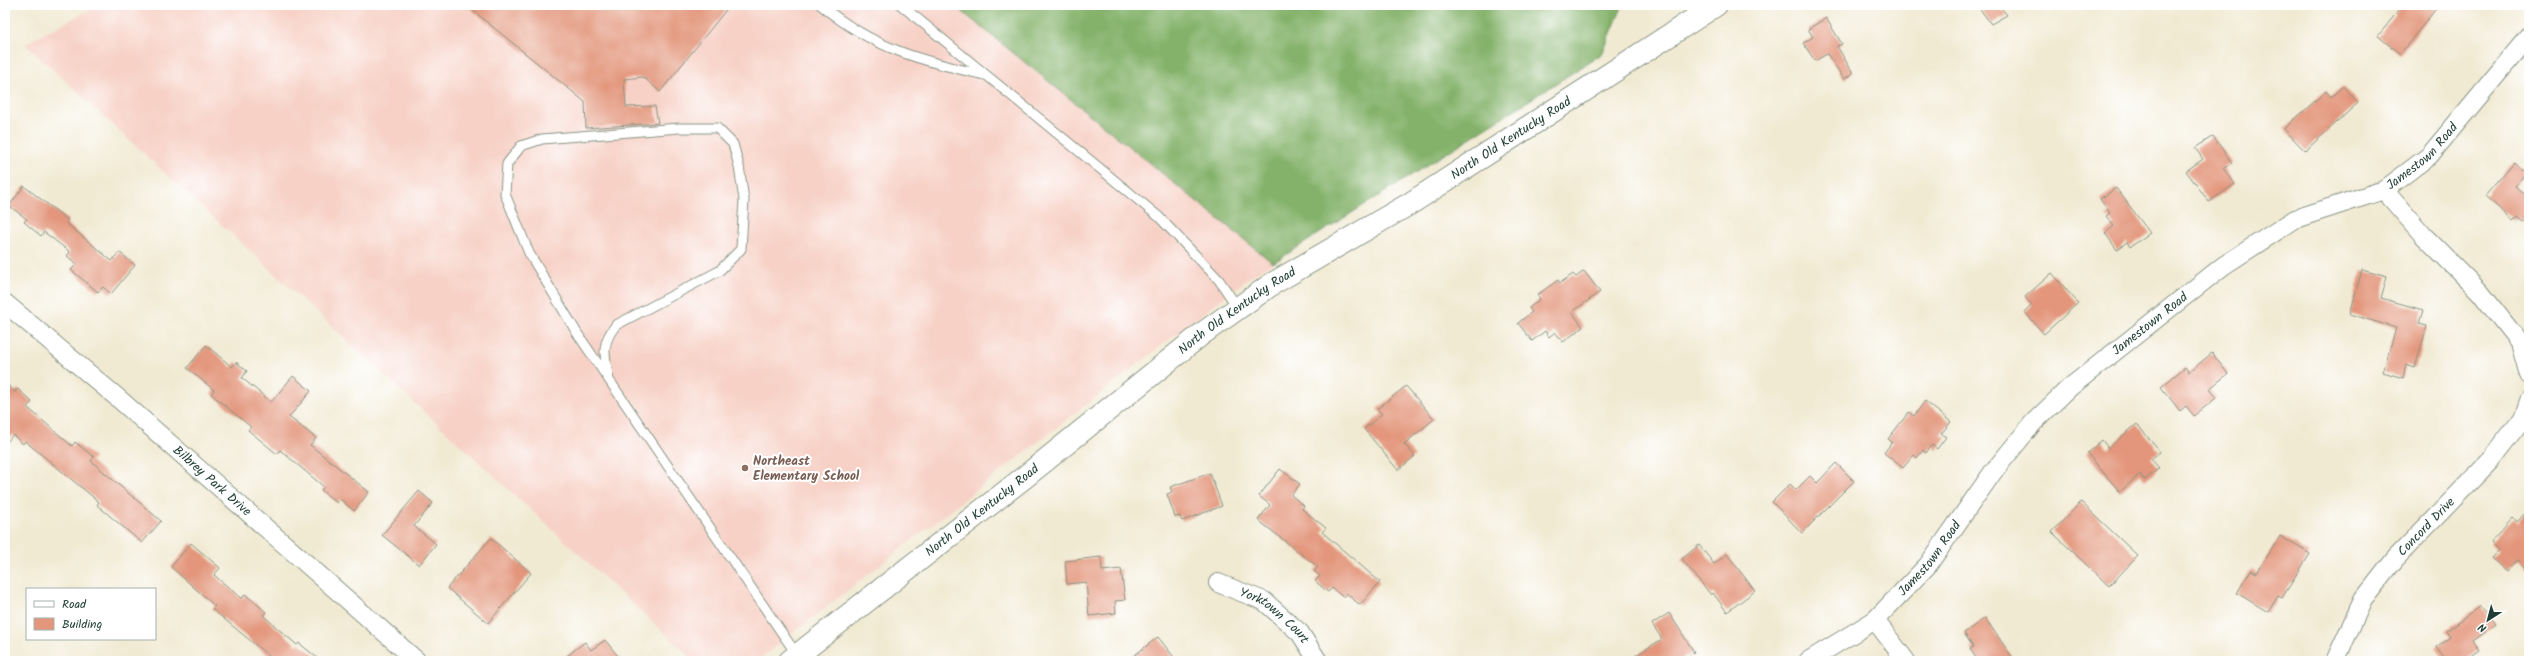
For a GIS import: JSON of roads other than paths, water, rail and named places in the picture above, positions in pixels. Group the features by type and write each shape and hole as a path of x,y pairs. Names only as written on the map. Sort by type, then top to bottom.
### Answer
{"street":[{"name":"North Old Kentucky Road","path":"793,658 1026,476 1203,332 1272,284 1411,203 1716,5"},
{"name":"Jamestown Road","path":"1808,661 1875,620 1928,565 1993,472 2033,423 2069,388 2223,266 2295,219 2384,190 2429,156 2529,36"},
{"path":"2384,190 2423,235 2480,292 2520,343 2529,375"},
{"name":"Bilbrey Park Drive","path":"5,303 125,404 417,661"},
{"name":"Concord Drive","path":"2335,661 2363,600 2395,559 2489,462 2523,418 2529,401"},
{"name":"Yorktown Court","path":"1218,584 1264,601 1300,633 1318,661"},
{"path":"1875,620 1906,661"}],"lane":[{"path":"821,5 844,25 899,53 988,76"},
{"path":"901,5 1159,217 1219,280 1238,308"},
{"path":"609,380 604,354 606,337 616,325 719,271 740,249 744,200 739,166 733,144 717,128 679,128 542,139 521,146 507,164 505,194 529,253 609,380 793,658"}],"waterway":[{"path":"2520,661 2529,658"}],"place":[{"name":"Northeast Elementary School","path":"745,468"}]}
